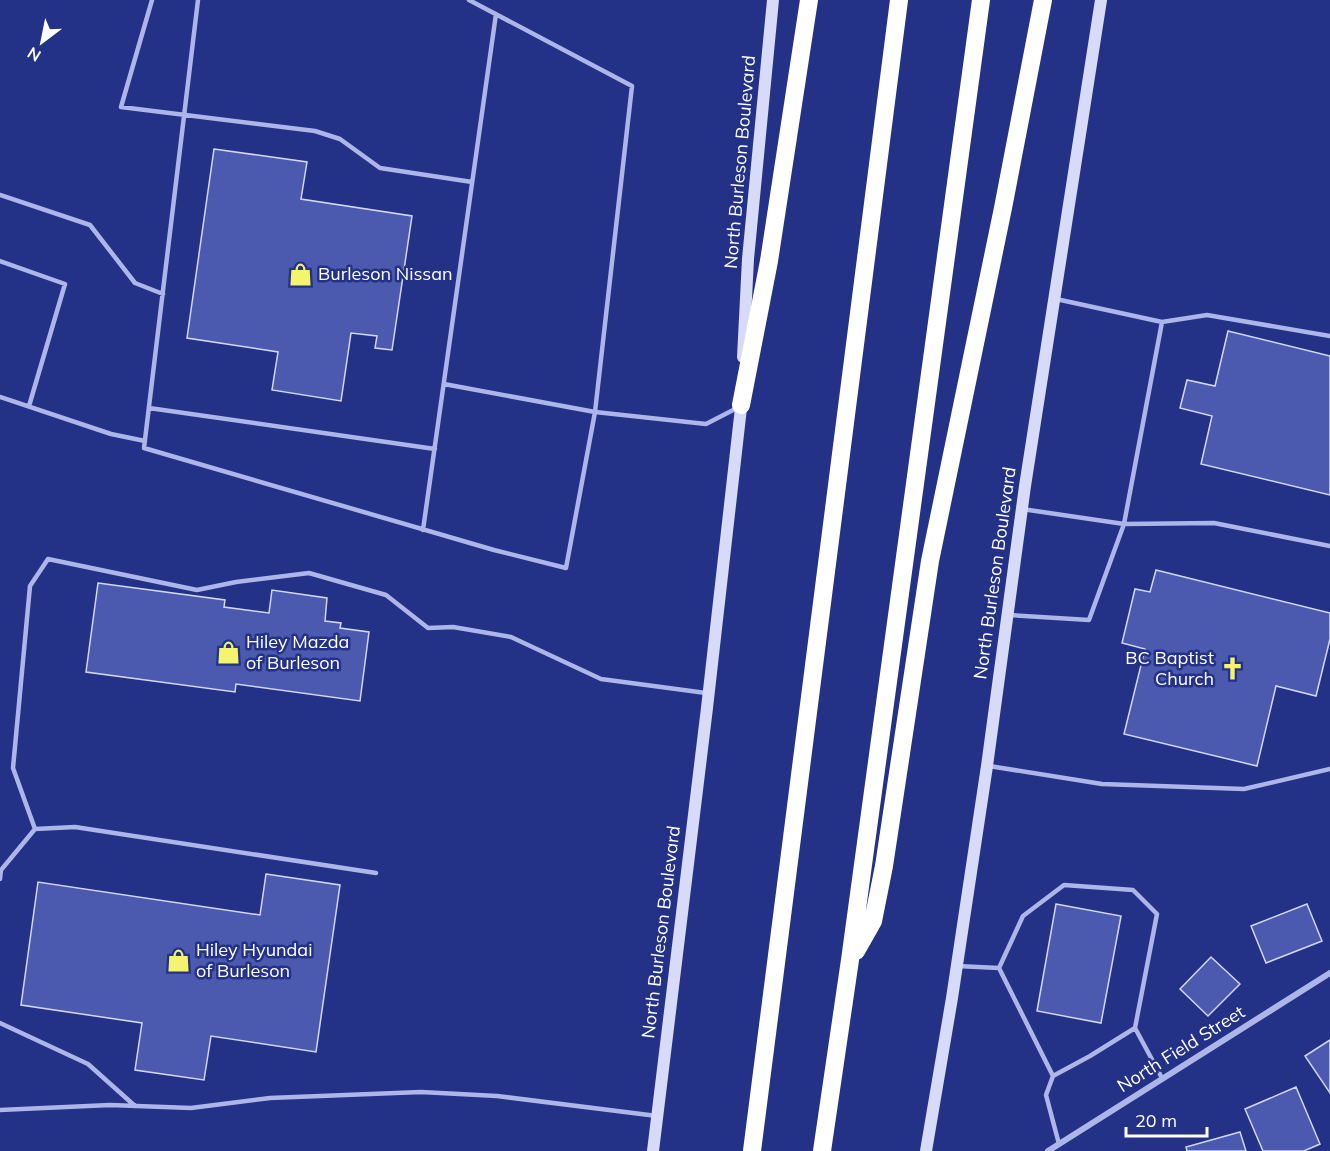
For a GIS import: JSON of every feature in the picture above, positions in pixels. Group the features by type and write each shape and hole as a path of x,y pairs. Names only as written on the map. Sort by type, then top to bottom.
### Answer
{"highway":[{"path":"741,405 769,261 809,0"},
{"path":"752,1151 899,0"},
{"path":"822,1151 981,0"},
{"path":"850,960 873,921 882,877 930,561 1042,0"}],"main road":[{"name":"North Burleson Boulevard","path":"652,1151 741,405 748,259 773,0"},
{"name":"North Burleson Boulevard","path":"926,1151 957,966 1022,509 1101,0"}],"street":[{"name":"North Field Street","path":"1048,1151 1330,973"}],"lane":[{"path":"152,0 121,107 315,131 340,140 380,168 472,182"},
{"path":"198,0 144,448 423,530 566,568 595,412 632,86 469,0"},
{"path":"423,530 496,14"},
{"path":"0,195 90,225 135,283 163,294"},
{"path":"0,261 65,284 29,406"},
{"path":"1054,298 1162,322 1207,315 1330,336"},
{"path":"1008,615 1089,620 1124,524 1162,322"},
{"path":"444,384 595,412 706,424 741,405"},
{"path":"0,397 111,434 145,441"},
{"path":"149,408 435,449"},
{"path":"1022,509 1124,524 1214,523 1330,546"},
{"path":"35,829 13,768 30,586 48,559 197,590 236,582 309,573 386,595 428,628 453,627 511,637 601,679 708,693"},
{"path":"987,766 1102,784 1244,789 1330,769"},
{"path":"0,879 1,870 35,829 75,827 376,873"},
{"path":"999,968 1023,916 1064,885 1133,890 1157,914 1135,1028 1162,1078"},
{"path":"957,966 999,968"},
{"path":"999,968 1053,1076"},
{"path":"0,1023 88,1064 135,1106"},
{"path":"1059,1144 1046,1095 1053,1076 1135,1028"},
{"path":"0,1110 110,1105 191,1108 270,1098 421,1092 497,1096 657,1116"}],"building":[{"name":"Burleson Nissan","path":"214,149 307,162 301,199 412,216 392,350 375,348 377,336 351,333 341,401 272,390 278,352 187,338"},
{"path":"1228,331 1330,356 1330,495 1201,464 1212,416 1180,408 1187,380 1215,386"},
{"name":"BC Baptist Church","path":"1156,570 1330,613 1330,639 1316,696 1276,686 1257,766 1124,734 1145,649 1122,643 1135,589 1150,592"},
{"name":"Hiley Mazda of Burleson","path":"98,583 225,600 224,607 269,613 272,590 327,598 325,621 341,623 340,628 369,632 360,701 236,684 235,692 86,672"},
{"name":"Hiley Hyundai of Burleson","path":"266,874 340,885 316,1052 211,1036 204,1080 135,1070 142,1023 21,1005 38,882 260,915"},
{"path":"1056,904 1121,916 1101,1023 1037,1011"},
{"path":"1307,904 1322,941 1266,963 1251,926"},
{"path":"1211,957 1240,984 1208,1016 1180,989"},
{"path":"1330,1040 1330,1093 1305,1056"},
{"path":"1296,1087 1320,1144 1304,1151 1263,1151 1245,1109"},
{"path":"1240,1132 1246,1151 1187,1151 1186,1147"}],"place":[{"name":"Burleson Nissan","path":"300,274"},
{"name":"Hiley Mazda of Burleson","path":"228,652"},
{"name":"BC Baptist Church","path":"1232,668"},
{"name":"Hiley Hyundai of Burleson","path":"178,960"}]}
